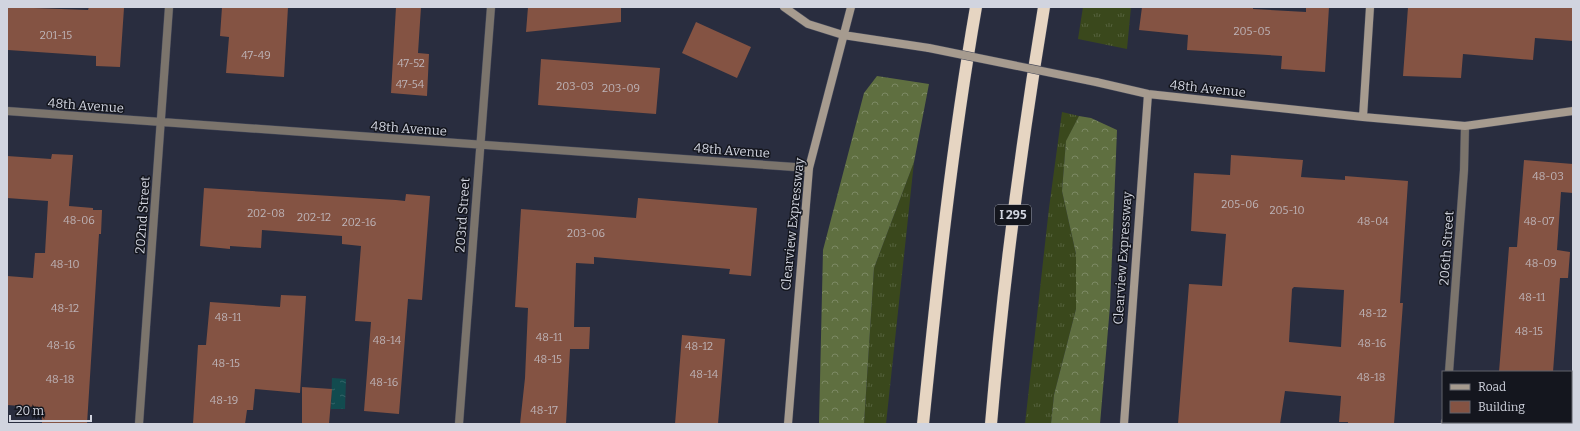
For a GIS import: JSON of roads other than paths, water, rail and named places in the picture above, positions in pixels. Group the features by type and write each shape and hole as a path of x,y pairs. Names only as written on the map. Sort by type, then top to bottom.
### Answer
{"highway":[{"path":"923,424 940,263 964,79 976,7"},
{"name":"I 295","path":"991,424 1002,303 1028,108 1044,7"}],"street":[{"name":"202nd Street","path":"138,424 169,7"},
{"name":"203rd Street","path":"459,424 479,146 491,7"},
{"name":"48th Avenue","path":"784,7 808,24 843,35 929,48 1148,94 1363,117 1465,126 1573,111"},
{"name":"Clearview Expressway","path":"788,424 809,168 851,7"},
{"path":"1363,117 1370,7"},
{"name":"Clearview Expressway","path":"1124,424 1148,94"},
{"name":"48th Avenue","path":"7,111 479,146 809,168"},
{"name":"206th Street","path":"1449,371 1464,170 1465,126"}],"water":[{"path":"332,378 346,379 345,409 331,409"}]}
